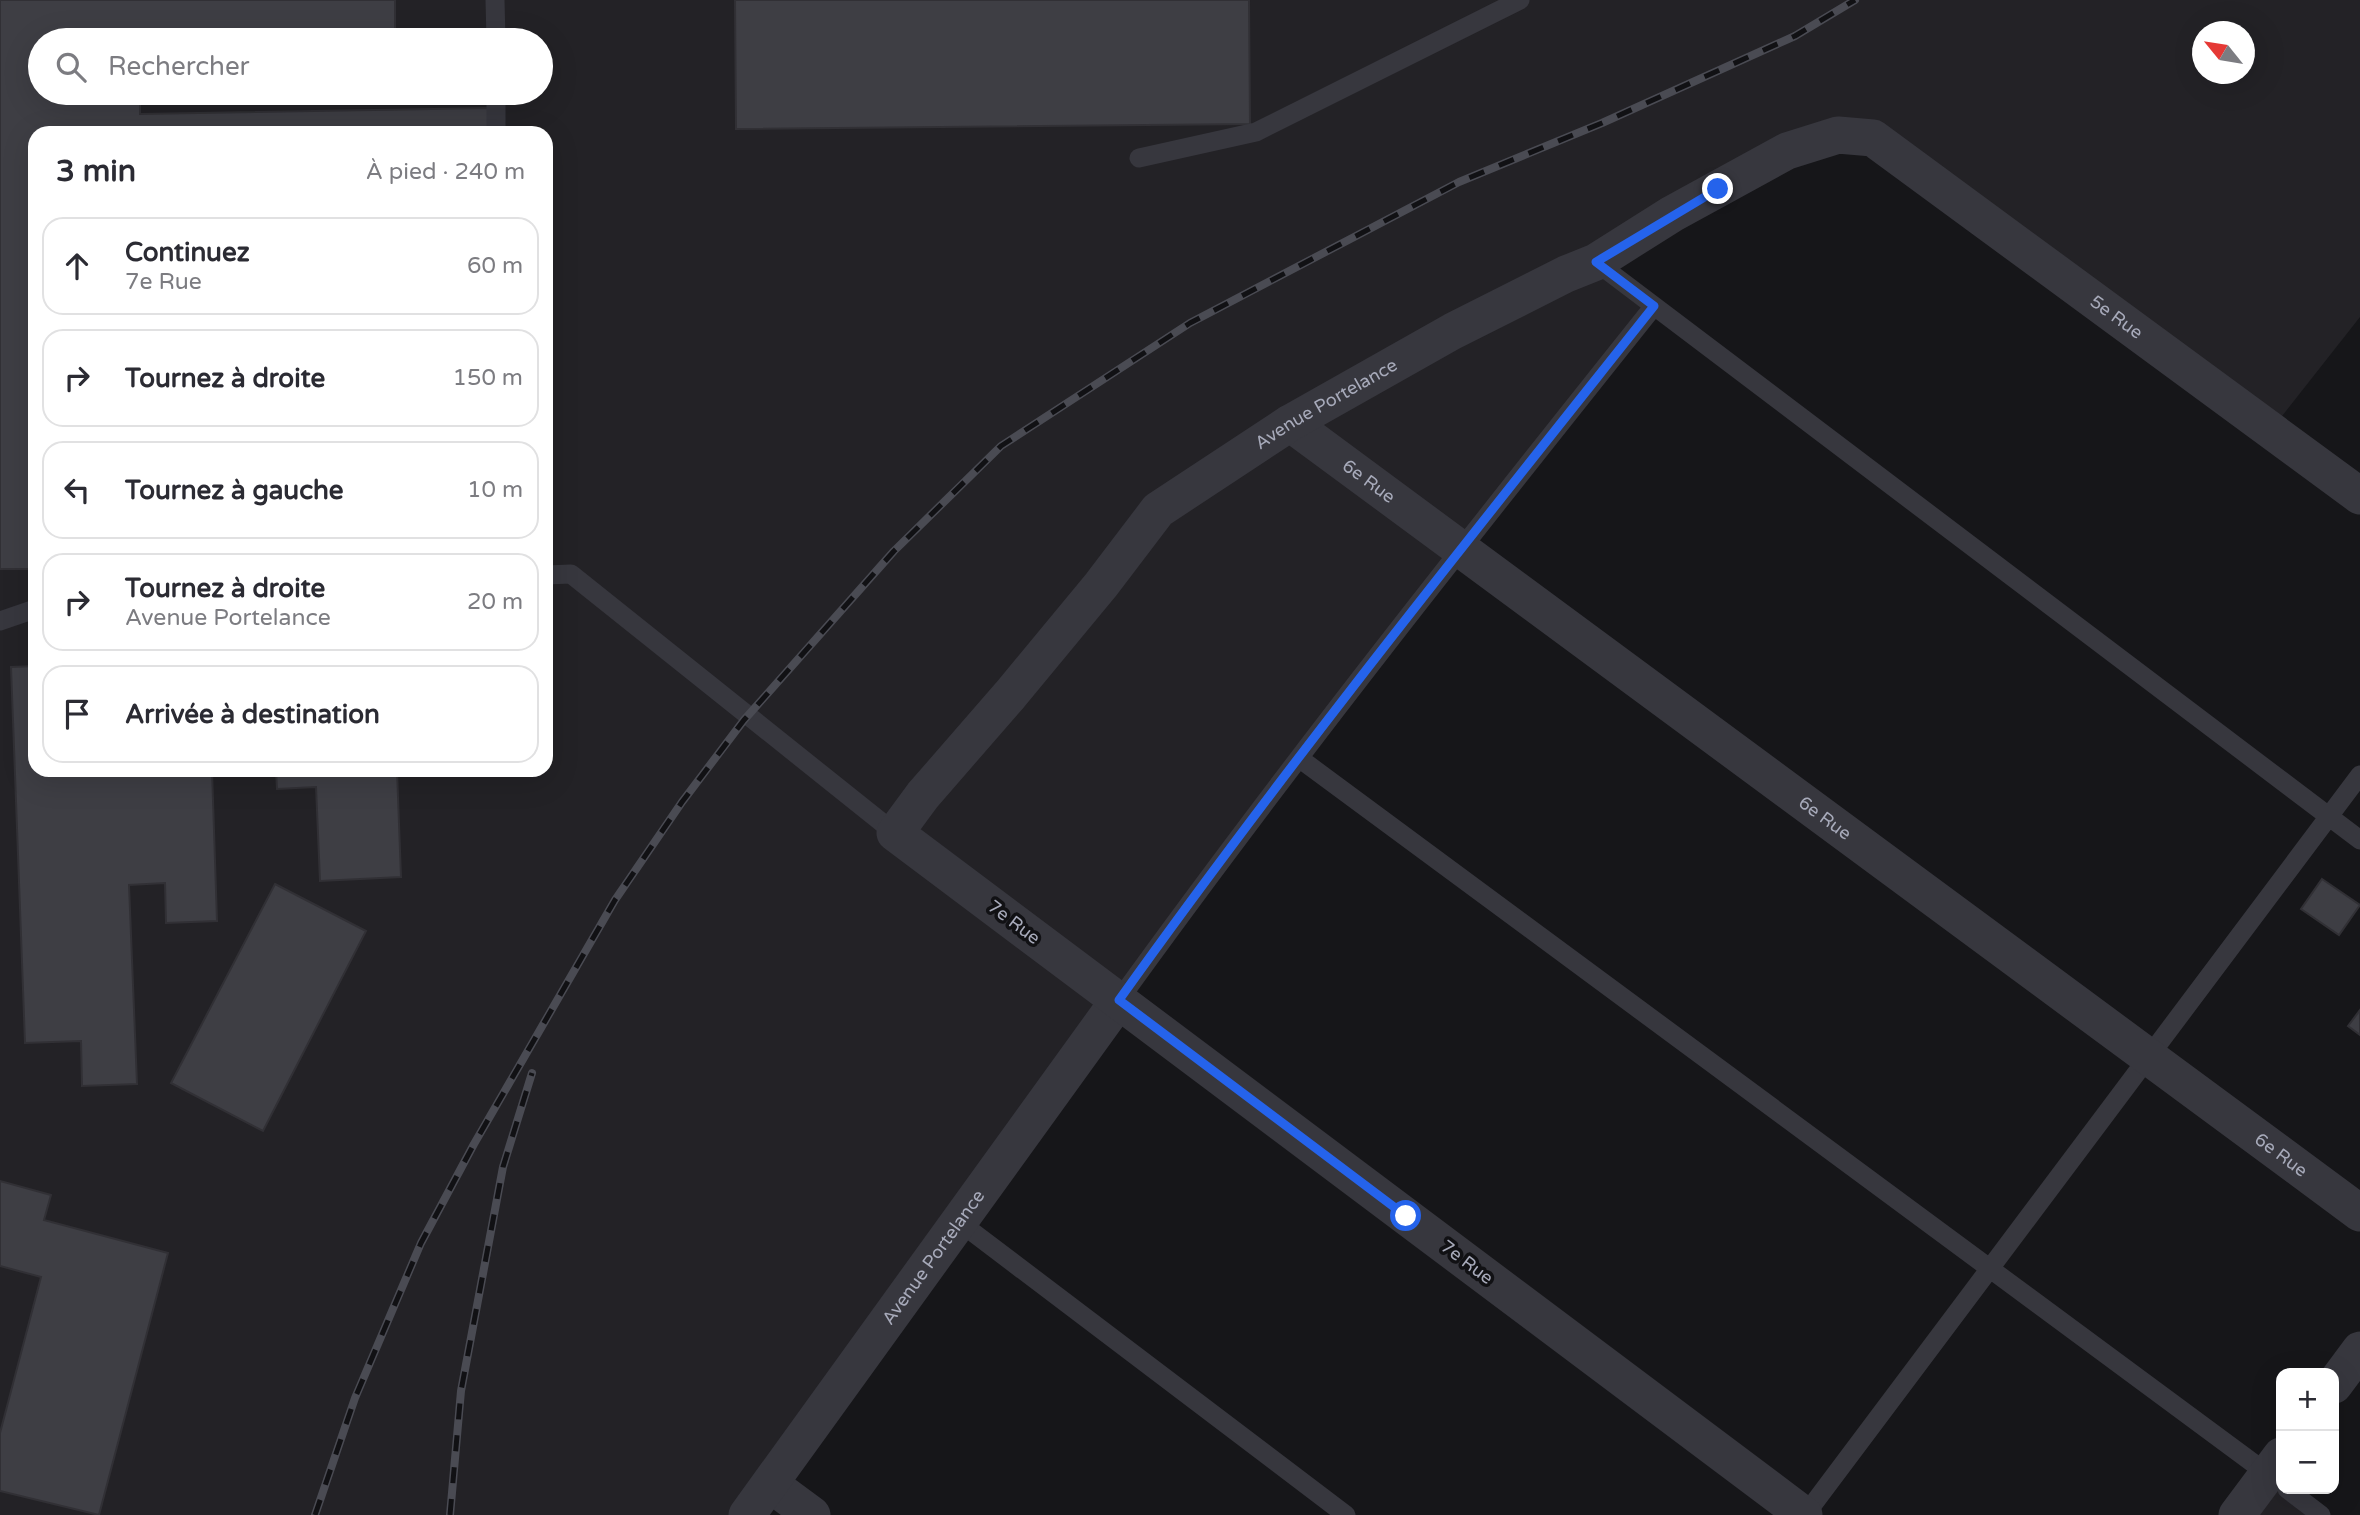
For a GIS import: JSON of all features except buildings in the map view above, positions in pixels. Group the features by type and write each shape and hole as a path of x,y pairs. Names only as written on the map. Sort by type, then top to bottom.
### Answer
{"street":[{"name":"Avenue Portelance","path":"895,833 923,795 1101,585 1158,510 1290,423 1453,331 1566,274 1596,262 1672,214 1787,151 1838,135 1873,138"},
{"name":"5e Rue","path":"1873,138 2360,496"},
{"name":"6e Rue","path":"1290,423 2360,1213"},
{"name":"7e Rue","path":"895,833 1805,1515"},
{"name":"Avenue Portelance","path":"747,1515 1119,1000"},
{"path":"2339,1378 2360,1350"},
{"path":"2237,1515 2276,1479"},
{"path":"770,1484 812,1515"}],"lane":[{"path":"495,0 496,28"},
{"path":"1139,158 1256,132 1520,0"},
{"path":"496,105 496,126"},
{"path":"1596,262 2360,840"},
{"path":"1119,1000 1207,878 1460,549 1654,306"},
{"path":"553,575 571,574 895,833"},
{"path":"0,621 28,611"},
{"path":"1299,758 1989,1269 2276,1474"},
{"path":"1805,1515 2360,775"},
{"path":"958,1222 1346,1515"},
{"path":"2298,1494 2321,1515"}],"shaded area":[{"path":"0,0 2360,0 2360,317 2271,430 1838,135 1596,261 1654,306 1460,549 747,1515 0,1515"},
{"path":"2268,1474 2276,1480 2276,1494 2294,1494 2321,1515 2237,1515"}],"railway":[{"path":"315,1515 355,1398 421,1243 474,1144 615,900 682,802 744,720 894,551 1001,446 1190,323 1459,182 1602,123 1795,36 1855,0"},
{"path":"450,1515 461,1391 503,1167 532,1073"}],"route":[{"path":"1406,1216 1119,1000 1207,878 1460,549 1654,306 1596,262 1672,214 1718,189"}]}
